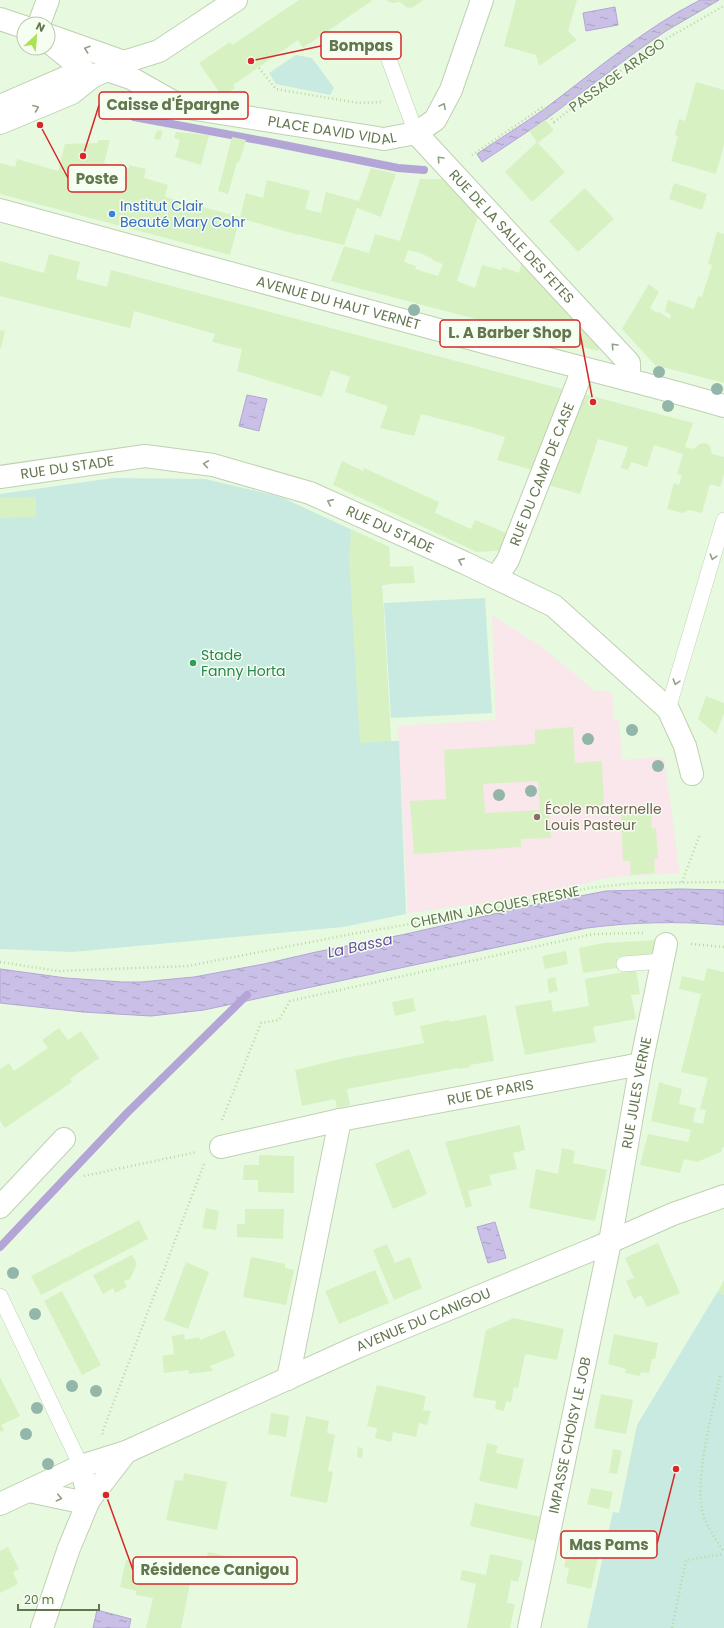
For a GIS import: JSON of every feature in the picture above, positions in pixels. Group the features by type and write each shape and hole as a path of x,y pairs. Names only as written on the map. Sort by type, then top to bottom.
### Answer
{"street":[{"path":"42,16 48,0"},
{"path":"0,106 67,77 108,70 159,51 236,0"},
{"name":"PLACE DAVID VIDAL","path":"56,40 108,70 131,78 182,108 384,139 416,133 435,120 451,90 482,0"},
{"path":"0,19 16,24"},
{"path":"56,45 108,70"},
{"path":"0,123 72,93 108,70"},
{"name":"RUE DE LA SALLE DES FETES","path":"416,133 629,363 629,380"},
{"name":"AVENUE DU HAUT VERNET","path":"0,210 724,406"},
{"name":"RUE DU CAMP DE CASE","path":"496,578 508,560 583,369"},
{"name":"RUE DU STADE","path":"0,477 145,456 213,465 310,493 554,606 668,709 685,746 692,774"},
{"name":"RUE JULES VERNE","path":"610,1242 641,1064 664,953"},
{"name":"RUE DE PARIS","path":"210,1152 340,1120 641,1064"},
{"path":"288,1378 340,1120"},
{"path":"0,1207 64,1139"},
{"name":"AVENUE DU CANIGOU","path":"0,1504 82,1466 126,1452 357,1347 610,1242 673,1214 724,1196"},
{"name":"IMPASSE CHOISY LE JOB","path":"529,1628 610,1242"},
{"name":"AVENUE DU CANIGOU","path":"42,1628 69,1548 89,1500 126,1452"},
{"path":"30,1491 76,1501 89,1500 82,1466"}],"lane":[{"path":"384,46 416,133"},
{"path":"668,709 724,520"},
{"path":"624,964 664,953"},
{"path":"0,1296 82,1466"}],"path":[{"name":"PASSAGE ARAGO","path":"713,0 681,18 621,58 548,113 554,122 650,48 724,6"},
{"path":"259,68 276,89 358,103 405,102"},
{"path":"444,163 475,155 543,107 548,113"},
{"path":"682,882 700,834"},
{"name":"CHEMIN JACQUES FRESNE","path":"0,962 58,971 188,966 352,934 457,916 589,888 636,883 724,882"},
{"path":"221,1121 261,1023 279,1020 290,1001 593,934 661,932 664,953 724,946"},
{"path":"84,1176 210,1152"},
{"path":"126,1452 102,1433 210,1152"},
{"path":"672,1628 686,1560 724,1553 704,1516 700,1487 706,1442 720,1376"}],"shaded area":[{"path":"0,0 724,0 724,1628 0,1628"},
{"path":"296,55 312,58 334,88 330,95 276,84 269,73"},
{"name":"Stade Fanny Horta","path":"113,478 205,479 281,497 389,547 390,584 382,585 391,741 399,741 406,914 343,927 72,952 0,949 0,494"},
{"path":"485,598 492,713 391,718 384,603"},
{"name":"École maternelle Louis Pasteur","path":"492,615 542,647 595,691 612,691 614,719 619,720 622,760 664,757 680,873 610,877 536,896 408,913 398,726 496,720"},
{"path":"718,1291 724,1295 724,1628 587,1628 613,1512 619,1513 637,1425"}],"water":[{"path":"700,0 719,0 666,31 545,120 482,162 477,154 543,110 600,66 659,24"},
{"path":"615,7 618,25 586,31 583,13"},
{"path":"247,395 267,399 259,431 239,426"},
{"name":"La Bassa","path":"680,889 724,890 724,925 656,923 621,924 587,928 204,1010 151,1016 83,1012 0,1003 0,969 66,978 122,982 141,982 194,977 264,964 533,905 606,891"},
{"path":"495,1222 506,1258 488,1263 477,1227"},
{"path":"97,1610 131,1619 129,1628 93,1628"}],"building":[{"path":"299,0 373,0 303,48 298,40 233,85 235,88 222,96 199,63 230,42 232,45"},
{"path":"386,0 423,0 412,8 406,7 400,2 392,3"},
{"path":"516,0 577,0 568,31 577,40 539,66 536,55 504,46"},
{"path":"696,82 724,90 724,145 716,174 671,161 678,136 675,135 679,119 685,121"},
{"path":"545,120 554,130 538,143 565,172 532,202 505,172 537,142 529,131"},
{"path":"157,130 163,131 160,140 154,139"},
{"path":"176,132 209,135 201,165 175,157 180,140 174,138"},
{"path":"232,137 246,140 239,163 237,162 228,194 218,191"},
{"path":"98,140 110,140 104,163 129,169 129,165 146,169 144,178 168,185 165,197 240,217 230,255 0,194 0,163 15,167 17,159 58,171 65,144 98,143"},
{"path":"371,168 396,174 381,217 357,208 344,245 298,235 240,218 246,193 263,198 267,180 310,191 305,209 321,213 326,192 359,201"},
{"path":"420,179 447,179 479,213 457,281 475,288 482,265 501,270 503,267 519,273 522,260 600,344 598,351 331,281 344,246 369,253 375,234 400,241","holes":["408,250 420,253 443,264 438,276 415,269 416,266 404,262"]},
{"path":"674,183 707,194 702,210 669,199"},
{"path":"585,188 614,219 578,252 549,221"},
{"path":"717,232 724,234 724,383 655,365 622,329 649,284 659,292 650,308 657,313 657,311 670,319 671,315 665,311 668,300 694,309 698,296 702,297 712,265 708,264"},
{"path":"49,254 80,262 76,279 107,287 111,270 566,390 536,471 497,460 505,437 468,426 421,414 414,436 380,428 388,406 345,392 350,377 331,370 322,397 237,371 242,349 212,342 215,334 134,311 130,328 0,296 0,261 44,273"},
{"path":"0,330 5,331 1,348 0,348"},
{"path":"584,394 693,423 685,447 694,449 699,444 705,443 710,446 712,454 724,457 724,474 720,487 710,484 702,513 689,510 683,513 667,509 674,483 679,485 682,475 677,474 683,454 654,445 647,467 631,462 628,470 621,468 628,447 598,439 580,494 548,485"},
{"path":"342,461 363,471 364,468 439,502 435,513 471,529 475,520 511,535 506,550 477,552 333,485"},
{"path":"36,497 36,517 0,518 0,498"},
{"path":"351,530 389,547 390,567 413,566 415,583 382,584 391,741 360,743 349,557"},
{"path":"706,696 724,703 724,713 716,734 698,719"},
{"path":"573,727 575,763 602,761 604,806 549,809 551,838 521,839 521,847 414,854 410,801 446,799 444,750 535,744 535,730","holes":["538,781 540,810 485,813 483,784"]},
{"path":"651,811 652,829 656,828 658,859 654,859 655,873 631,875 630,861 623,861 621,812"},
{"path":"658,940 654,955 617,957 617,968 583,973 579,948 604,943"},
{"path":"566,951 568,964 545,969 542,956"},
{"path":"707,968 724,972 724,1147 721,1152 697,1162 684,1159 680,1173 640,1165 648,1134 688,1142 691,1130 651,1121 659,1082 682,1089 679,1104 696,1108 693,1122 703,1124 706,1110 700,1109 708,1078 681,1072 701,994 679,989 682,976 704,981"},
{"path":"636,970 640,994 631,995 636,1019 593,1027 596,1042 525,1055 515,1006 551,1000 553,1012 589,1006 585,979"},
{"path":"555,977 558,991 549,993 547,979"},
{"path":"413,998 416,1011 395,1016 392,1002"},
{"path":"486,1015 494,1061 470,1065 470,1067 347,1089 350,1105 337,1108 335,1099 302,1106 295,1070 340,1059 424,1043 420,1026"},
{"path":"59,1028 68,1040 81,1031 99,1058 70,1079 72,1082 5,1128 0,1121 0,1069 9,1063 14,1071 48,1048 42,1040"},
{"path":"520,1125 525,1150 513,1153 517,1169 489,1175 492,1185 468,1191 472,1206 466,1208 445,1142"},
{"path":"562,1148 575,1151 573,1163 607,1170 595,1221 529,1208 536,1169 558,1174"},
{"path":"409,1149 427,1194 393,1209 375,1164"},
{"path":"259,1155 294,1156 294,1193 258,1192 258,1180 243,1180 244,1165 259,1165"},
{"path":"206,1208 219,1211 216,1230 202,1228"},
{"path":"245,1209 284,1209 283,1239 237,1237 237,1224 245,1224"},
{"path":"139,1220 148,1239 41,1295 31,1276"},
{"path":"658,1243 680,1293 647,1307 641,1295 634,1299 626,1281 634,1278 625,1258"},
{"path":"387,1244 395,1263 410,1257 422,1288 394,1300 373,1250"},
{"path":"132,1255 137,1264 130,1279 124,1281 127,1287 115,1293 113,1288 103,1294 93,1275"},
{"path":"251,1257 285,1264 285,1268 294,1270 286,1305 243,1297"},
{"path":"186,1262 209,1272 188,1329 164,1320"},
{"path":"375,1270 389,1303 339,1324 325,1291"},
{"path":"724,1280 724,1295 718,1291"},
{"path":"62,1291 101,1365 82,1375 44,1301"},
{"path":"514,1318 564,1329 557,1360 525,1354 518,1388 514,1387 511,1402 506,1401 504,1411 495,1409 496,1401 473,1397 486,1330"},
{"path":"225,1330 235,1356 210,1366 213,1371 189,1374 188,1370 164,1373 162,1356 174,1354 172,1336 184,1334 185,1340 199,1337 200,1340"},
{"path":"614,1334 658,1343 655,1359 652,1359 649,1373 641,1372 640,1376 625,1373 626,1369 608,1364"},
{"path":"0,1377 20,1416 1,1425 4,1430 0,1432"},
{"path":"377,1385 426,1396 423,1410 431,1411 427,1425 419,1423 416,1437 393,1432 391,1442 375,1438 377,1428 367,1426"},
{"path":"601,1394 633,1400 626,1434 594,1428"},
{"path":"271,1413 289,1416 286,1437 268,1434"},
{"path":"306,1416 329,1421 327,1433 335,1435 328,1471 333,1472 327,1503 290,1496"},
{"path":"487,1443 498,1446 496,1453 524,1459 517,1489 479,1481"},
{"path":"358,1447 363,1448 362,1458 357,1457"},
{"path":"613,1449 622,1451 617,1474 609,1473"},
{"path":"184,1473 227,1482 217,1530 166,1520 175,1480 183,1481"},
{"path":"591,1488 613,1492 609,1509 587,1504"},
{"path":"475,1503 541,1517 536,1541 470,1526"},
{"path":"570,1542 600,1548 591,1589 566,1583 569,1568 564,1567"},
{"path":"8,1547 19,1569 13,1572 18,1584 0,1593 0,1551"},
{"path":"208,1552 225,1556 223,1564 227,1565 224,1581 191,1575 194,1558 206,1561"},
{"path":"490,1554 523,1561 518,1582 511,1580 507,1603 515,1604 510,1628 467,1628 476,1584 460,1580 462,1570 486,1575"},
{"path":"126,1560 161,1567 160,1572 191,1578 181,1628 146,1628 153,1598 136,1595 136,1591 120,1587"}],"waterway":[{"path":"134,117 398,168 424,170"},
{"path":"0,1247 127,1113 247,995"}],"place":[{"name":"Bompas","path":"251,61"},
{"name":"Poste","path":"40,125"},
{"name":"Caisse d'Épargne","path":"83,156"},
{"name":"Institut Clair Beauté Mary Cohr","path":"112,214"},
{"name":"L. A Barber Shop","path":"593,402"},
{"name":"Stade Fanny Horta","path":"193,663"},
{"name":"École maternelle Louis Pasteur","path":"537,817"},
{"name":"Mas Pams","path":"676,1469"},
{"name":"Résidence Canigou","path":"106,1495"}]}
